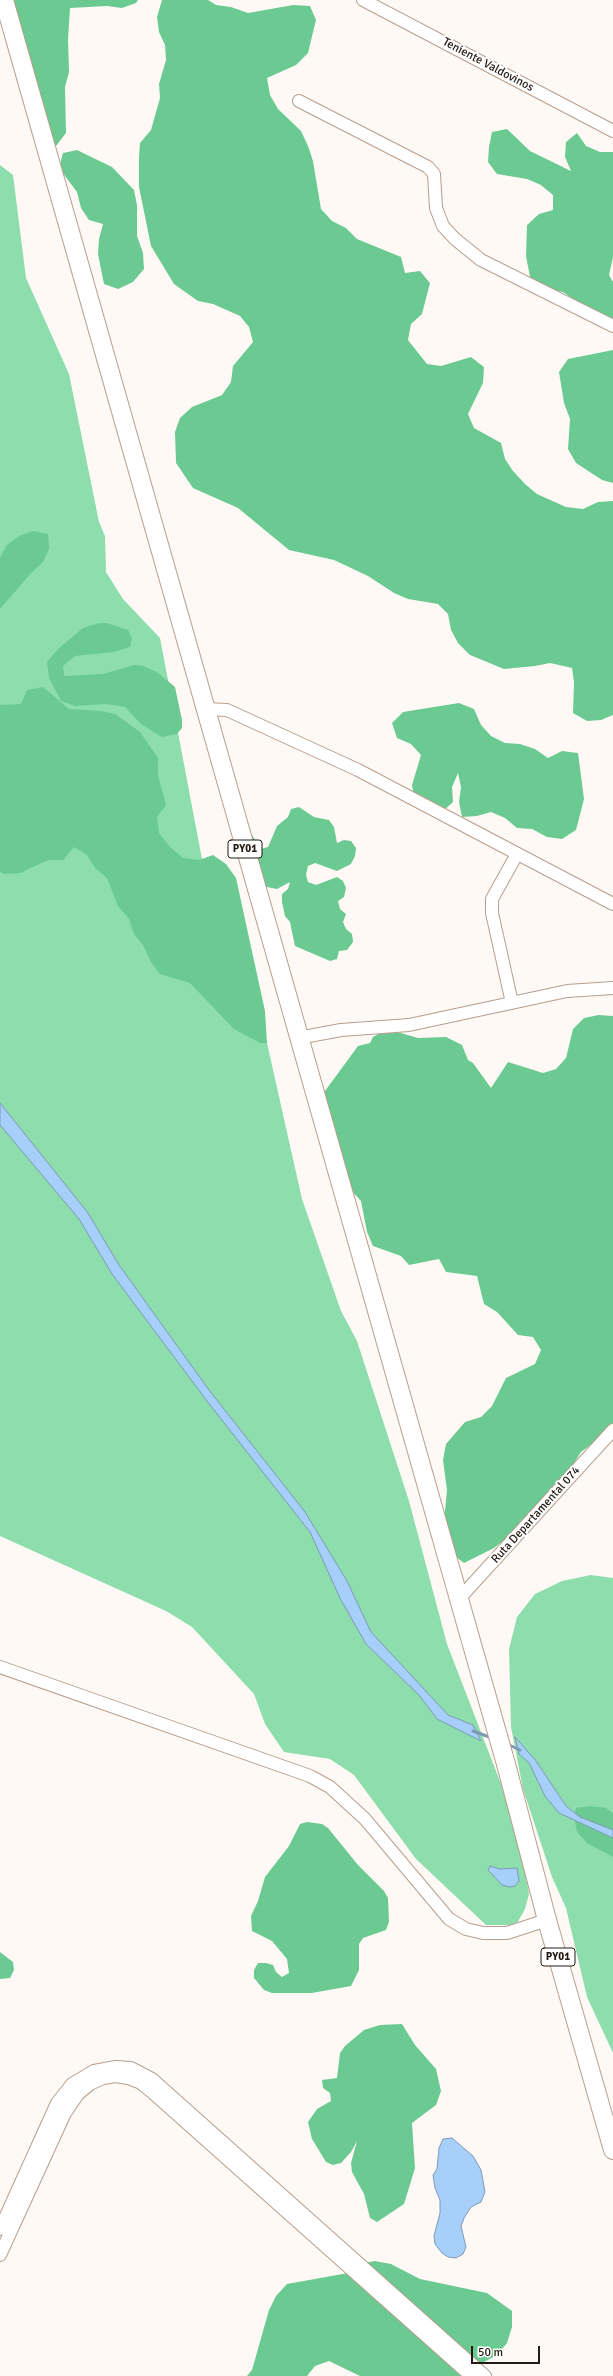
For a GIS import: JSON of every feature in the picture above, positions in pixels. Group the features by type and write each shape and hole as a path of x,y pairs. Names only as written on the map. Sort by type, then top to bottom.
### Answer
{"highway":[{"name":"PY01","path":"4,0 298,1038 506,1764 547,1920 613,2150"}],"street":[{"name":"Teniente Valdovinos","path":"363,0 613,130"},
{"path":"299,101 428,167 434,174 436,208 443,226 455,240 481,260 613,326"},
{"path":"205,709 227,710 358,770 613,904"},
{"path":"512,1003 492,913 492,899 517,854"},
{"path":"298,1038 341,1030 409,1025 567,991 613,988"},
{"name":"Ruta Departamental 074","path":"458,1600 613,1430"},
{"path":"0,1667 310,1776 330,1787 365,1818 449,1919 466,1929 483,1933 507,1933 547,1920"},
{"path":"0,2229 57,2103 72,2084 94,2071 116,2067 131,2068 152,2079 485,2376"},
{"path":"0,2255 65,2113 78,2094 90,2084 103,2078 115,2076 128,2078 146,2087 471,2376"}],"green space":[{"path":"0,0 138,0 136,3 122,8 107,6 70,8 68,40 69,72 65,87 66,133 56,146 42,140"},
{"path":"162,0 208,0 216,5 231,7 248,13 293,5 310,6 316,20 308,53 296,65 267,78 270,95 278,109 301,131 308,146 313,161 321,209 332,221 346,228 357,239 401,257 405,273 420,271 430,283 422,314 411,324 408,340 427,364 441,366 471,357 484,367 483,383 468,414 474,428 501,443 505,459 513,471 525,484 537,494 566,507 583,509 598,502 613,501 613,715 601,720 587,721 573,713 574,682 572,668 550,663 504,669 470,655 458,643 451,630 448,614 438,604 408,599 394,593 368,576 334,560 289,550 238,508 193,488 176,463 175,432 180,418 192,407 222,395 231,382 233,366 253,342 249,327 240,316 213,304 198,301 174,284 151,246 139,187 139,158 140,143 151,130 160,98 159,84 166,60 165,45 159,32 157,17"},
{"path":"507,129 530,151 571,171 565,157 566,142 577,133 586,146 600,152 613,152 613,257 609,275 613,282 613,326 563,292 532,287 526,256 527,225 539,214 553,210 553,195 541,185 527,179 497,174 488,162 492,132"},
{"path":"77,150 112,167 134,190 137,205 137,236 143,253 144,269 133,282 118,289 104,284 98,254 99,239 103,224 89,220 81,208 77,192 59,168 63,153"},
{"path":"0,165 13,175 26,278 69,374 99,522 105,536 106,572 123,599 160,638 206,880 267,1043 302,1199 341,1311 357,1341 409,1501 447,1644 518,1828 529,1894 525,1909 516,1925 486,1925 416,1859 354,1775 330,1759 284,1752 265,1724 254,1694 192,1627 166,1611 0,1536"},
{"path":"613,350 613,483 602,480 576,463 568,449 570,419 564,403 559,372 568,359"},
{"path":"33,531 48,534 49,549 43,562 32,572 0,609 0,558 6,546 19,536"},
{"path":"99,623 106,623 128,630 132,638 130,647 113,652 75,656 63,666 64,676 103,674 134,665 143,666 157,672 175,687 182,720 182,728 177,734 162,737 141,724 125,707 107,704 75,706 61,701 49,678 47,662 58,649 83,628"},
{"path":"43,687 69,709 101,711 115,714 140,732 158,758 158,775 166,805 157,817 159,833 170,847 183,858 199,860 213,855 226,864 236,878 265,1011 267,1043 260,1043 234,1029 190,983 160,974 151,962 143,945 134,934 129,919 118,906 107,878 95,868 87,855 74,847 63,860 48,860 20,873 5,874 0,872 0,705 21,704 27,690"},
{"path":"459,703 474,709 481,725 491,736 505,743 520,744 535,749 548,758 562,751 578,753 584,799 576,830 562,839 547,837 532,829 517,828 505,818 491,812 477,816 462,817 459,802 461,787 458,773 452,787 453,802 441,813 415,801 412,785 421,755 411,744 397,738 392,723 403,712"},
{"path":"299,807 314,817 329,820 334,827 337,843 344,840 351,841 356,848 355,856 351,864 337,871 315,863 308,866 306,875 308,882 316,885 337,877 343,881 346,888 344,897 338,901 340,909 346,914 343,922 346,929 352,934 353,942 347,950 339,951 337,959 330,961 295,946 290,922 285,916 282,902 282,894 288,889 290,882 277,889 262,886 245,837 252,835 261,849 268,847 277,826 288,817 291,809"},
{"path":"599,1015 613,1016 613,1428 581,1452 555,1493 512,1534 494,1548 464,1563 451,1553 444,1521 447,1490 443,1460 446,1444 465,1422 481,1417 492,1406 506,1378 535,1364 541,1350 533,1337 518,1335 497,1312 484,1304 477,1276 446,1272 439,1259 409,1265 401,1256 373,1246 367,1232 361,1201 351,1190 326,1140 325,1091 358,1046 370,1043 373,1037 387,1029 418,1038 446,1037 462,1045 468,1060 473,1063 491,1088 508,1062 543,1073 556,1069 566,1058 573,1029 584,1018"},
{"path":"591,1575 613,1578 613,2053 587,1997 566,1908 552,1877 523,1789 511,1727 509,1649 517,1617 535,1594 562,1581"},
{"path":"590,1806 606,1808 613,1813 613,1857 587,1843 577,1832 574,1817 576,1808"},
{"path":"307,1822 322,1824 328,1828 358,1865 384,1891 388,1898 389,1922 386,1930 363,1938 359,1944 359,1970 351,1986 312,1993 272,1993 264,1990 254,1978 254,1970 258,1963 266,1963 273,1965 276,1972 282,1977 289,1973 287,1959 272,1941 252,1931 251,1916 258,1901 265,1877 289,1846 300,1824"},
{"path":"0,1952 13,1962 14,1970 10,1978 0,1979"},
{"path":"402,2024 415,2045 436,2069 441,2091 436,2105 412,2123 415,2168 404,2204 377,2222 370,2218 364,2194 352,2172 351,2163 357,2141 351,2152 341,2163 333,2165 326,2162 312,2139 308,2122 317,2109 331,2101 330,2093 323,2088 322,2080 337,2078 340,2053 345,2046 364,2030 380,2025"},
{"path":"375,2261 391,2264 420,2279 487,2293 512,2311 512,2327 507,2343 497,2355 469,2370 467,2376 360,2376 329,2361 315,2366 307,2376 247,2376 252,2370 269,2310 276,2296 287,2284 348,2273 359,2264"}],"water":[{"path":"0,1103 88,1213 119,1265 209,1390 305,1512 347,1581 371,1632 448,1715 473,1725 481,1741 437,1719 419,1695 366,1644 340,1598 310,1532 210,1405 112,1274 79,1219 0,1125"},
{"path":"515,1737 536,1761 566,1806 580,1817 613,1830 613,1838 559,1813 545,1796 529,1763 519,1754"},
{"path":"490,1866 500,1869 517,1868 519,1881 515,1886 509,1887 502,1885 488,1870"},
{"path":"452,2138 473,2156 481,2170 485,2192 481,2202 471,2207 464,2218 461,2226 466,2247 463,2254 456,2258 448,2257 442,2253 435,2244 434,2236 440,2213 440,2200 435,2188 433,2175 437,2169 439,2148 443,2139"}],"waterway":[{"path":"473,1731 492,1738"},
{"path":"507,1744 520,1750"}]}
